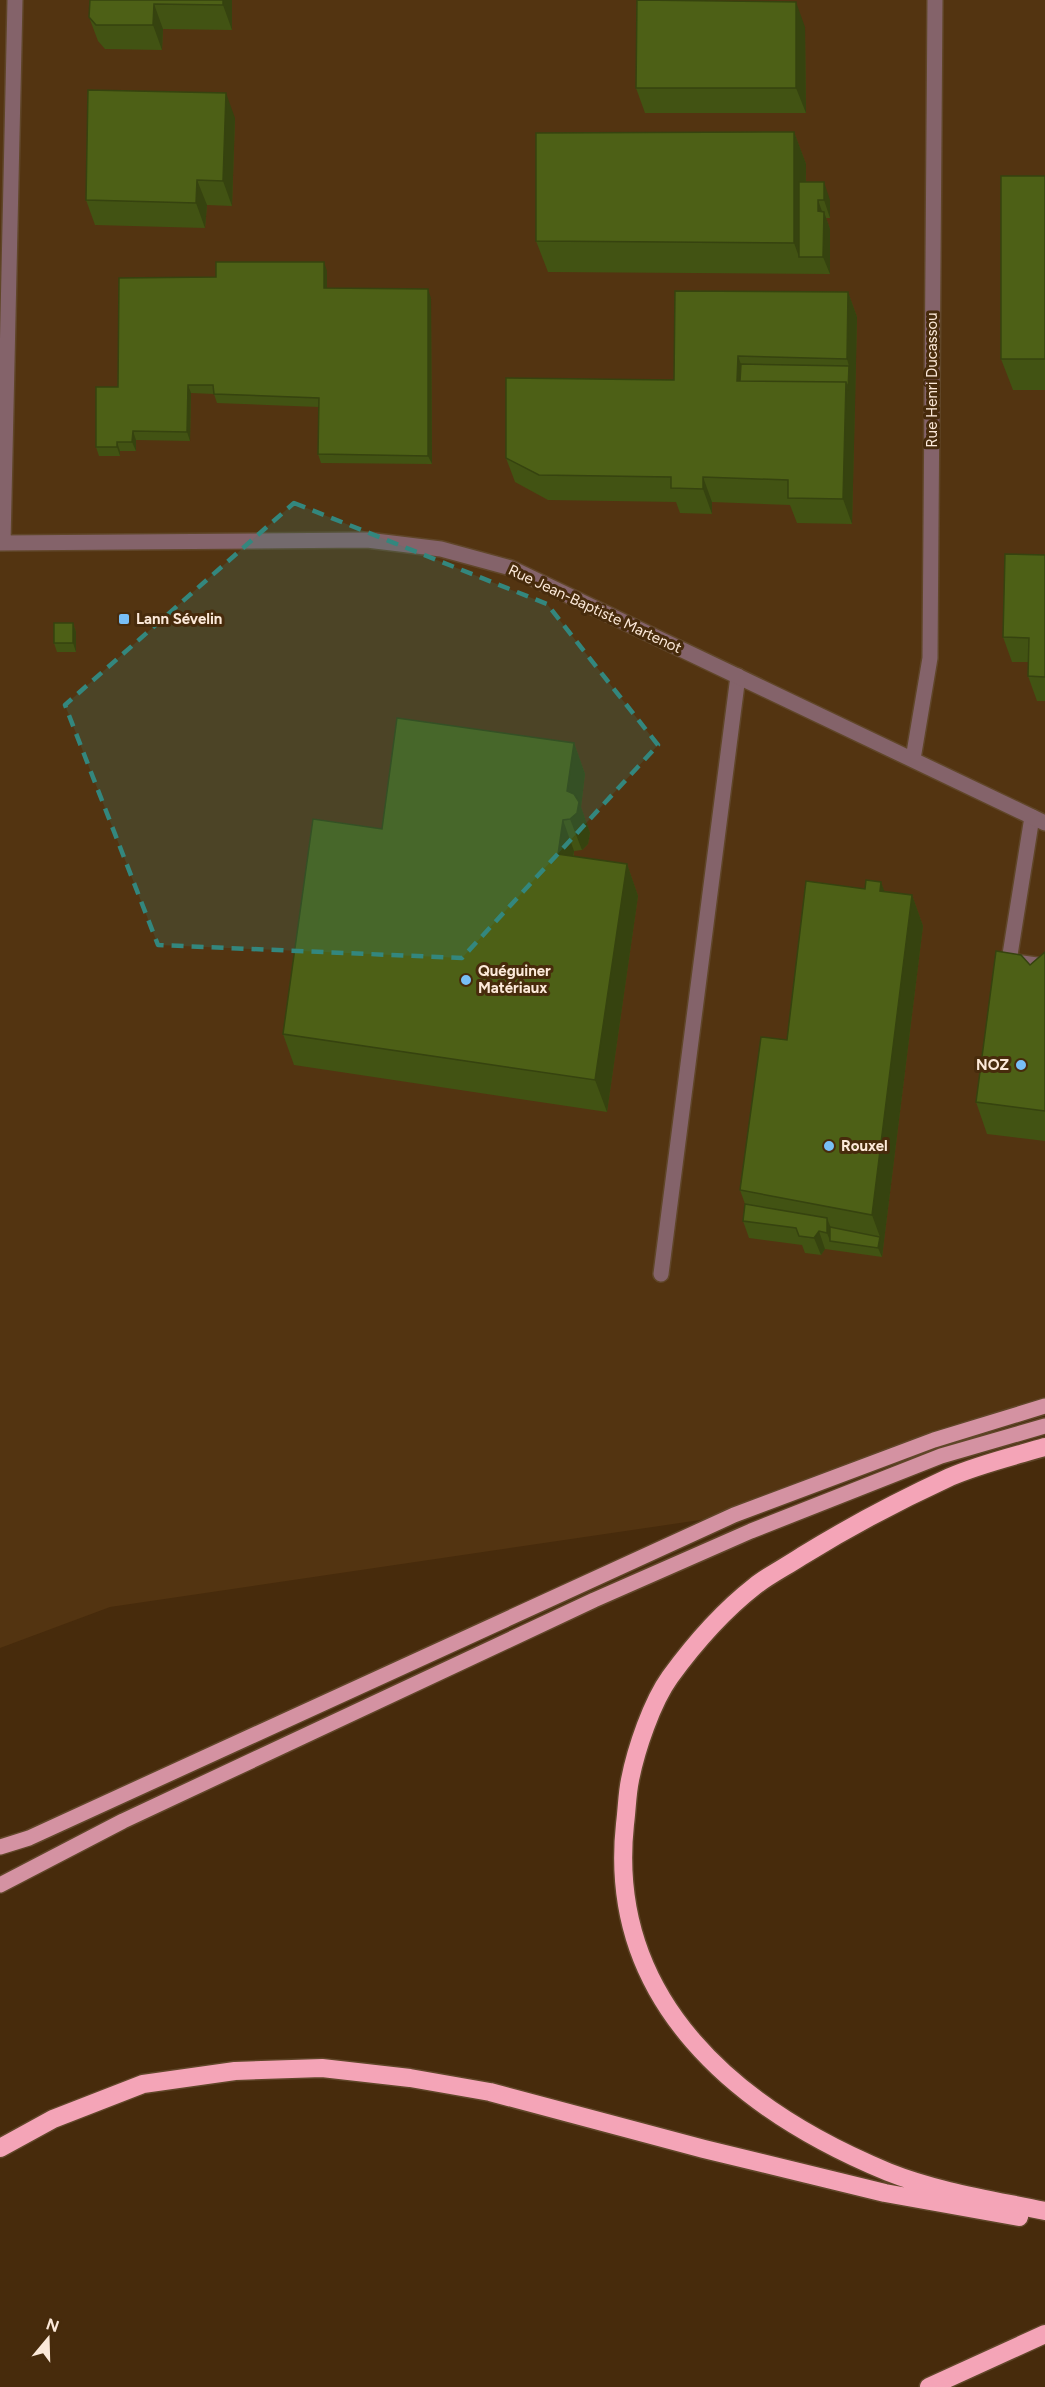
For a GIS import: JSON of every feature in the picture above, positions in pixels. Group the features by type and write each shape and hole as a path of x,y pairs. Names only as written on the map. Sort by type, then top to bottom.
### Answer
{"highway":[{"path":"1045,1447 953,1476 888,1508 830,1539 774,1574 755,1586 738,1602 704,1635 668,1680 647,1723 630,1780 622,1849 627,1912 639,1954 658,1995 689,2037 726,2075 776,2114 830,2144 890,2172 956,2193 1045,2211"},
{"path":"0,2148 52,2119 143,2084 235,2071 322,2068 410,2078 490,2092 705,2149 885,2193 1014,2217 1045,2217"},
{"path":"929,2387 1045,2334"}],"main road":[{"path":"0,1847 40,1833 734,1515 934,1440 1045,1406"},
{"path":"0,1885 144,1811 594,1600 751,1531 941,1456 1045,1426"}],"street":[{"path":"2,543 15,0"},
{"name":"Rue Henri Ducassou","path":"913,759 930,658 935,0"},
{"name":"Rue Jean-Baptiste Martenot","path":"2,543 367,540 441,549 511,568 1038,820"},
{"path":"661,1274 738,676"},
{"path":"1038,820 1009,961 1045,966"}],"highlighted area":[{"path":"294,503 547,604 658,745 462,958 158,945 65,705"}],"shaded area":[{"path":"0,0 1045,0 1045,1406 734,1515 110,1607 0,1648"}],"building":[{"path":"90,0 223,0 223,5 154,4 153,25 96,25 89,17"},
{"path":"637,0 796,2 796,88 636,88"},
{"path":"88,90 226,93 223,181 197,180 196,203 86,200"},
{"path":"794,132 794,243 536,241 536,133"},
{"path":"1001,176 1045,176 1045,359 1001,359"},
{"path":"799,182 824,182 824,200 818,200 818,211 824,212 823,257 799,257"},
{"path":"216,262 324,262 324,288 428,289 428,456 318,454 319,398 214,394 213,385 188,385 187,432 133,431 132,442 117,442 117,447 96,447 96,387 118,387 119,278 216,277"},
{"path":"675,291 848,292 847,359 738,356 737,381 846,382 843,499 788,498 788,480 703,477 703,489 671,488 671,477 539,475 506,458 506,378 674,380"},
{"path":"741,364 849,366 848,390 846,382 740,381"},
{"path":"1005,554 1045,555 1045,677 1028,676 1029,638 1003,637"},
{"path":"54,623 73,623 73,643 54,643"},
{"name":"Quéguiner Matériaux","path":"397,718 574,743 567,791 574,794 579,802 577,813 570,819 563,820 558,854 627,864 595,1080 283,1034 313,819 382,829"},
{"name":"Rouxel","path":"866,880 881,882 880,891 912,895 872,1215 740,1190 761,1037 787,1040 806,881 865,889"},
{"name":"NOZ","path":"996,951 1021,955 1030,965 1045,952 1045,1111 976,1102"},
{"path":"745,1204 827,1218 827,1233 819,1231 814,1238 799,1236 796,1228 743,1221"},
{"path":"830,1227 880,1237 878,1248 830,1241"}],"place":[{"name":"Lann Sévelin","path":"124,619"},
{"name":"Quéguiner Matériaux","path":"466,980"},
{"name":"NOZ","path":"1021,1065"},
{"name":"Rouxel","path":"829,1146"}]}
